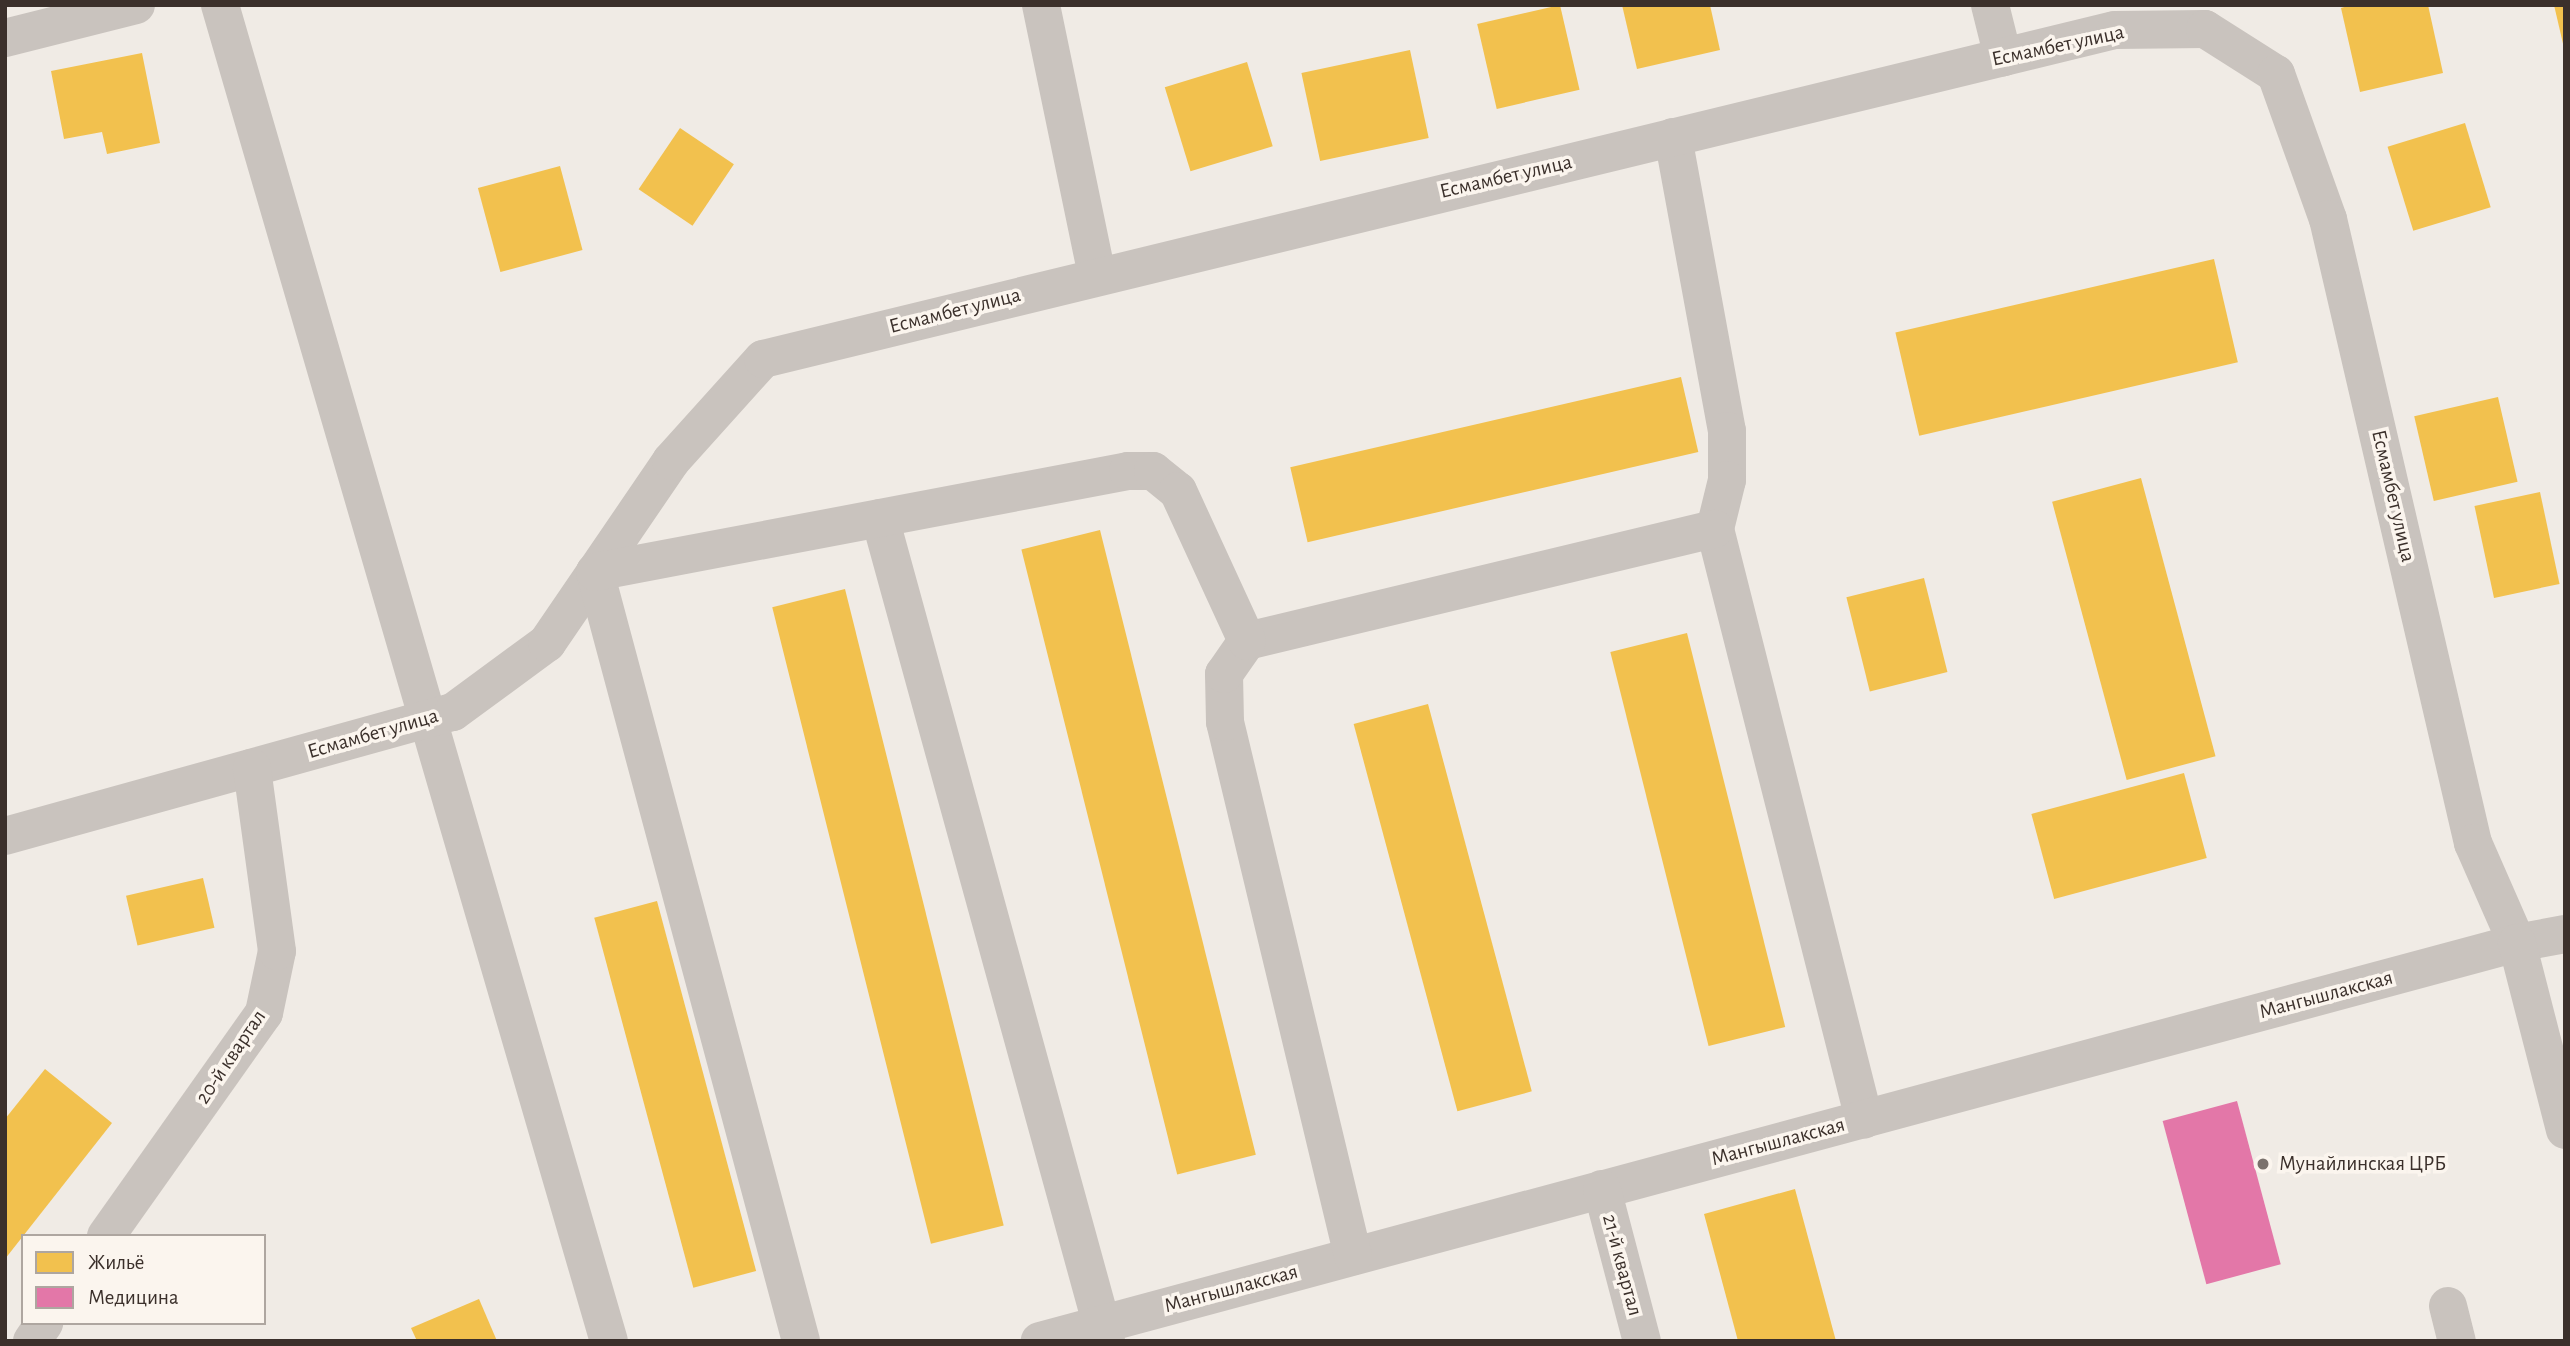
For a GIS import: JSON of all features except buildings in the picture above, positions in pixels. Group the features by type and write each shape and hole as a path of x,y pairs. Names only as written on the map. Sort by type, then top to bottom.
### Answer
{"street":[{"path":"5,38 136,5"},
{"path":"220,5 609,1341"},
{"path":"1990,5 2003,57"},
{"path":"2115,30 2197,5"},
{"path":"1044,8 1097,276"},
{"name":"Есмамбет улица","path":"5,836 453,712 547,643 671,461 764,359 2115,30 2205,29 2276,74 2328,219 2473,842 2517,943 2565,1130"},
{"path":"1673,137 1727,431 1727,480 1715,529 1864,1119"},
{"path":"800,1341 596,572 1128,471 1153,471 1178,491 1247,641"},
{"path":"880,518 1104,1332"},
{"path":"1353,1256 1225,722 1224,674 1247,641 1715,529"},
{"name":"20-й квартал","path":"107,1234 264,1013 278,951 252,768"},
{"name":"Мангышлакская","path":"1040,1341 1104,1332 1353,1256 2517,943 2565,934"},
{"name":"21-й квартал","path":"1602,1189 1643,1341"},
{"path":"32,1341 43,1325"}],"place":[{"name":"Мунайлинская ЦРБ","path":"2263,1164"}]}
